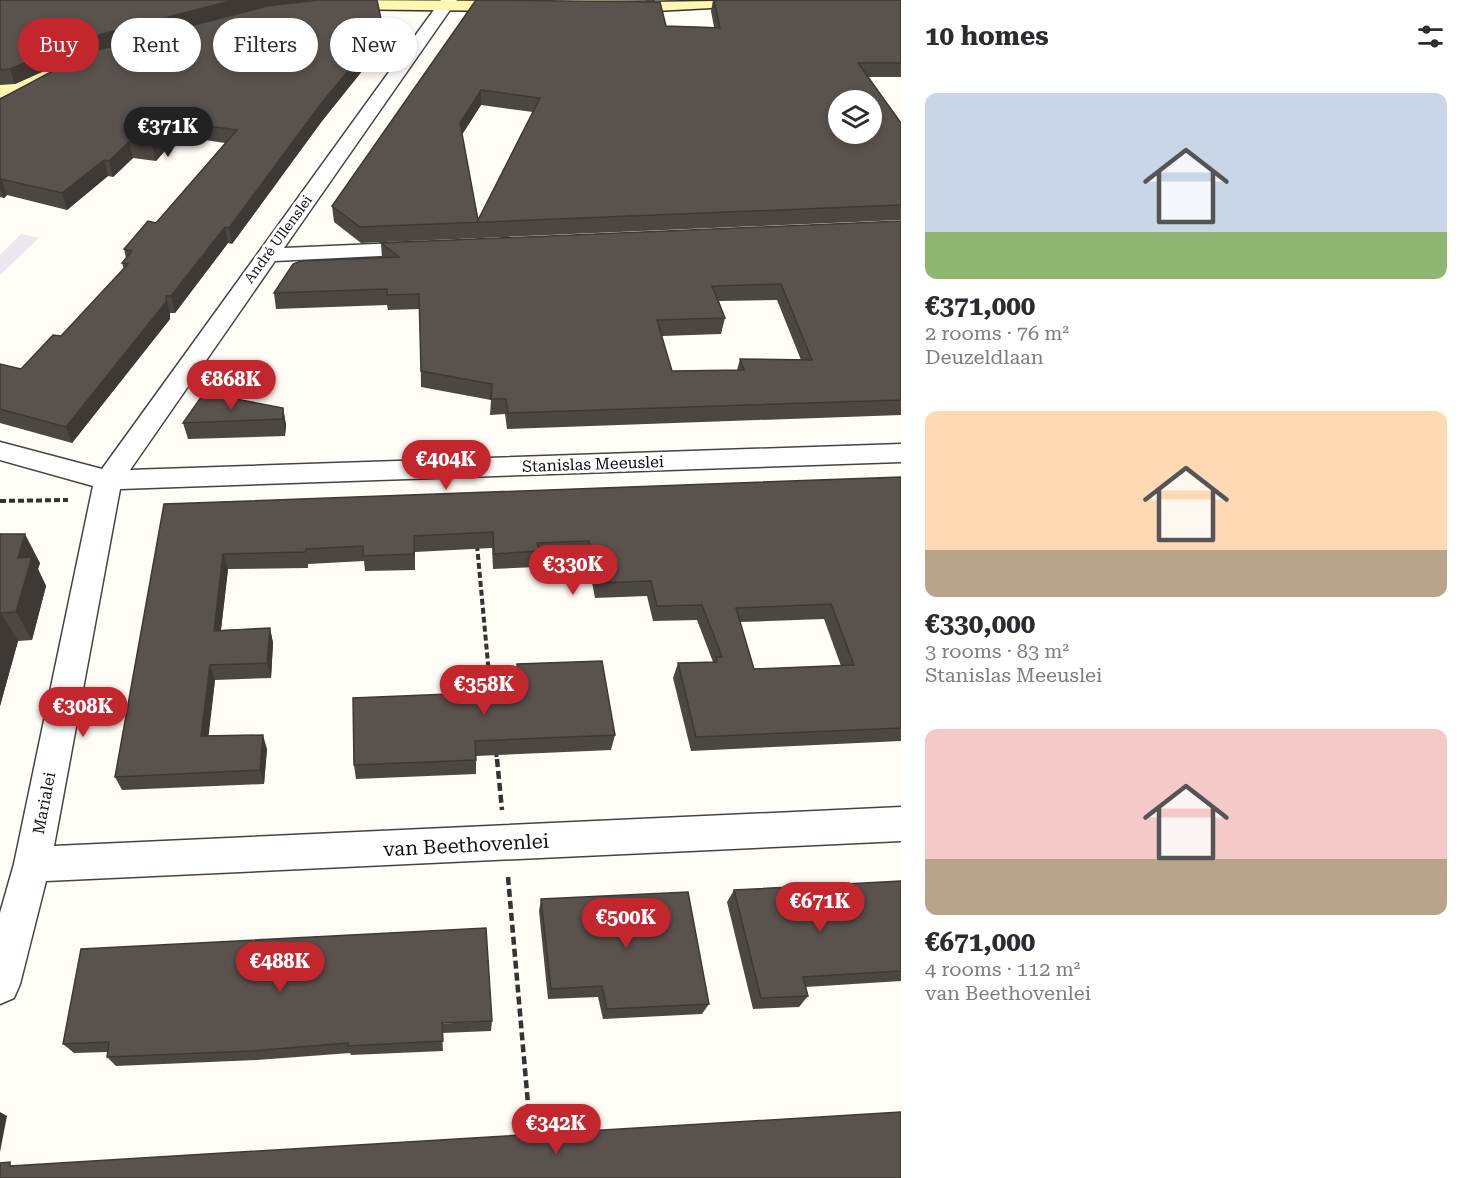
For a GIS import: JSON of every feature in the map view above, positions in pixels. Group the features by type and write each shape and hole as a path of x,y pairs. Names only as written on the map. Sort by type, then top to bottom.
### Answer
{"street":[{"path":"315,6 449,2 658,8 771,0"},
{"name":"André Ullenslei","path":"106,489 267,255 449,2"},
{"path":"0,92 28,76 80,55 152,40 90,60 38,82 0,102"},
{"path":"267,255 446,247"},
{"name":"Stanislas Meeuslei","path":"0,451 106,489 901,453"},
{"name":"Marialei","path":"0,984 32,864 106,489"},
{"name":"van Beethovenlei","path":"32,864 901,824"}],"path":[{"path":"0,501 106,489"},
{"path":"476,538 492,703"},
{"path":"496,750 531,1142"}],"shaded area":[{"path":"21,234 39,238 0,275 0,255"}],"building":[{"path":"0,0 234,0 164,18 111,18 111,32 99,35 99,18 18,18 18,66 0,70"},
{"path":"318,0 377,0 381,18 330,18 330,72 347,72 229,228 225,227 171,296 166,296 166,302 66,427 0,409 0,364 21,369 53,335 61,336 128,264 122,263 132,251 124,249 148,221 156,223 237,130 175,121 152,146 129,142 109,161 104,160 62,193 0,180 0,99 51,72 99,72 99,50 111,47 111,72 201,72 201,23 213,20 213,72 318,72 318,18 221,18 267,6"},
{"path":"476,0 660,2 666,26 720,28 714,0 901,0 901,63 858,63 877,90 828,90 828,144 882,144 882,96 901,123 901,205 360,227 332,206","holes":["481,90 540,98 478,220 460,123"]},
{"path":"901,221 901,400 508,413 506,399 491,399 492,384 421,371 419,294 387,295 387,289 274,293 293,264 301,261 399,257 381,243","holes":["781,284 812,360 740,359 744,370 672,371 657,320 725,318 712,286"]},
{"path":"204,393 283,408 283,419 183,423"},
{"path":"901,477 901,728 696,737 678,663 717,662 716,657 722,657 702,605 657,606 651,581 598,583 589,541 537,543 539,551 494,554 493,532 414,536 414,554 363,556 363,546 306,549 305,552 223,554 214,631 270,628 267,663 210,665 201,736 263,735 260,770 115,777 164,504","holes":["831,604 854,665 754,669 736,608"]},
{"path":"0,534 25,534 18,558 32,557 16,612 1,613 0,618"},
{"path":"602,661 615,735 475,741 476,760 354,765 353,698 520,691 517,664"},
{"path":"901,881 901,971 803,977 808,996 761,998 734,890"},
{"path":"688,892 709,1004 607,1009 602,986 551,989 541,899"},
{"path":"486,928 492,1021 442,1023 443,1041 348,1046 348,1043 252,1051 107,1057 109,1042 63,1044 81,949"},
{"path":"901,1112 901,1178 0,1178 0,1163 10,1162 10,1166"}]}
